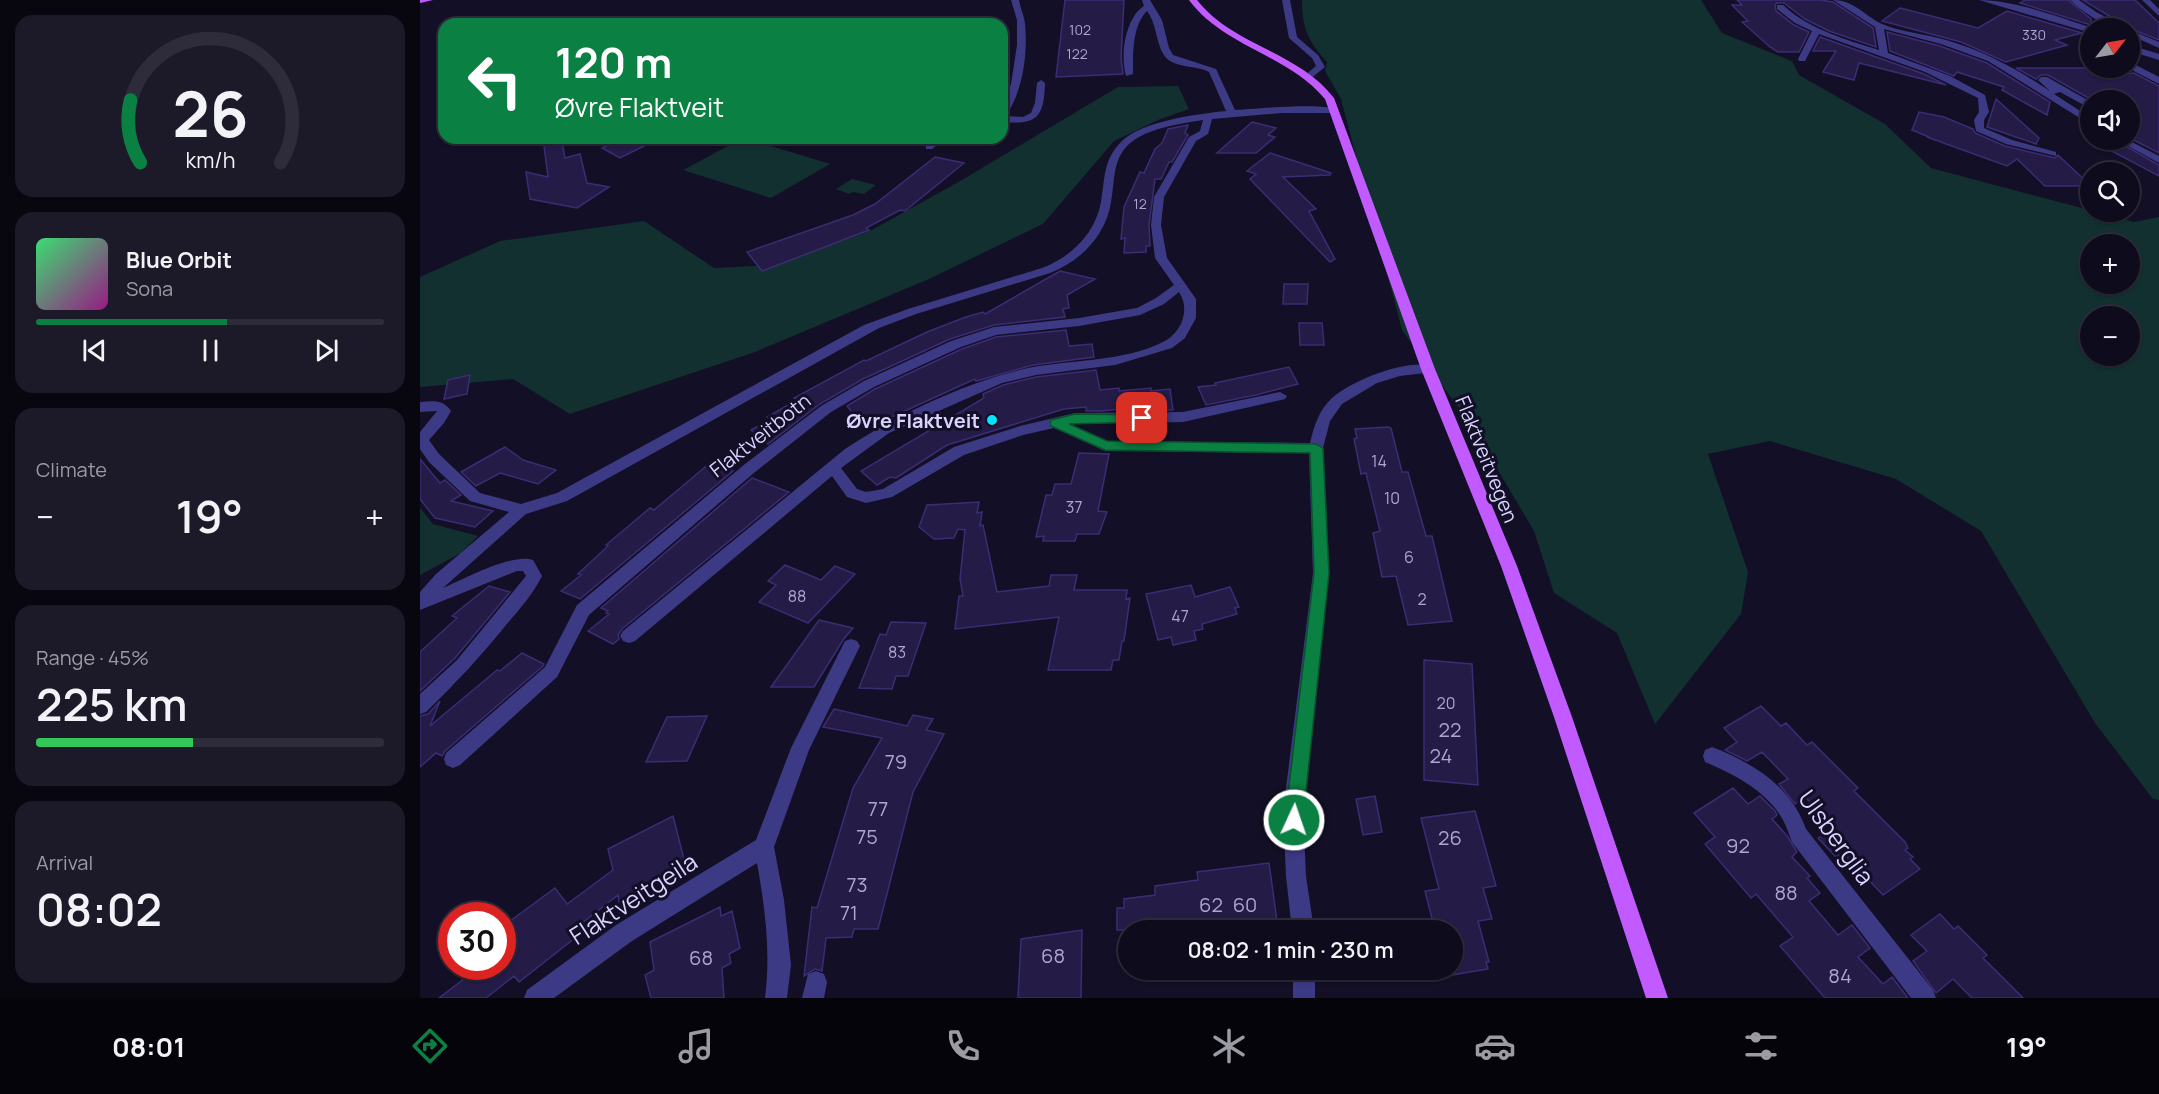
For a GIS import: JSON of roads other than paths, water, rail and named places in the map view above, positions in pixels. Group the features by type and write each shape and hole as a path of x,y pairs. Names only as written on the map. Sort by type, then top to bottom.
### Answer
{"main road":[{"path":"420,1 429,0"},
{"name":"Flaktveitvegen","path":"1193,0 1204,15 1215,23 1285,60 1324,90 1356,169 1428,369 1509,566 1563,717 1657,998"}],"street":[{"path":"1008,108 1016,91 1021,20 1015,9 1015,0"},
{"path":"1286,0 1293,38 1315,57 1321,67 1307,77"},
{"path":"1837,0 1880,26 1932,38 1982,56 2005,67 2080,115"},
{"path":"1983,0 2080,28"},
{"path":"2008,0 2013,8"},
{"path":"2074,0 2102,18"},
{"path":"2146,0 2159,14"},
{"path":"1129,74 1131,34 1139,14 1148,3 1158,21 1166,51 1175,60 1207,67 1213,71 1232,114"},
{"path":"1780,8 1794,20 1817,30 1944,76 1982,97 1984,112 1979,120 1979,129 1989,135 2052,154"},
{"path":"2036,14 2033,17 2043,24 2080,37"},
{"path":"1880,26 1884,55"},
{"path":"1802,59 1817,30"},
{"path":"2140,36 2159,45"},
{"path":"2140,51 2159,57"},
{"path":"2140,70 2159,81"},
{"path":"2068,108 2072,105 2042,80 2080,100"},
{"path":"1008,118 1018,121 1034,117 1041,108 1041,83"},
{"name":"Flaktveitbotn","path":"420,604 442,578 521,510 562,497 835,345 879,323 1065,262 1087,243 1097,227 1106,205 1114,155 1126,141 1150,128 1169,122 1232,114 1306,109 1332,110"},
{"path":"629,636 834,469 850,453 884,430 998,379 1036,371 1115,361 1167,345 1181,335 1190,318 1190,299 1161,258 1156,225 1159,197 1192,139 1205,132 1208,117"},
{"path":"929,147 933,144"},
{"path":"2140,150 2159,160"},
{"name":"Flaktveitbotn","path":"453,759 551,672 583,610 750,468 826,409 869,384 956,344 994,331 1079,322 1140,311 1160,301 1180,286"},
{"path":"1302,920 1296,876 1293,812 1321,573 1316,448 1323,420 1337,401 1372,380 1399,372 1428,369"},
{"path":"834,469 852,493 866,498 887,493 959,451 1020,431 1075,418 1184,417 1280,396"},
{"path":"420,408 436,405 444,411 421,440 434,458 475,497 521,510"},
{"path":"1056,423 1105,446 1316,448"},
{"name":"Flaktveitbotn","path":"420,604 515,565 527,564 534,576 522,594 463,665 420,706"},
{"path":"776,998 779,954 774,900 764,848 800,748 821,701 851,646"},
{"name":"Ulsberglia","path":"1712,756 1730,764 1774,795 1791,814 1799,835 1925,998"},
{"name":"Flaktveitgeila","path":"535,998 624,933 764,848"},
{"path":"1304,980 1304,998"}],"place":[{"name":"Øvre Flaktveit","path":"992,420"}]}
